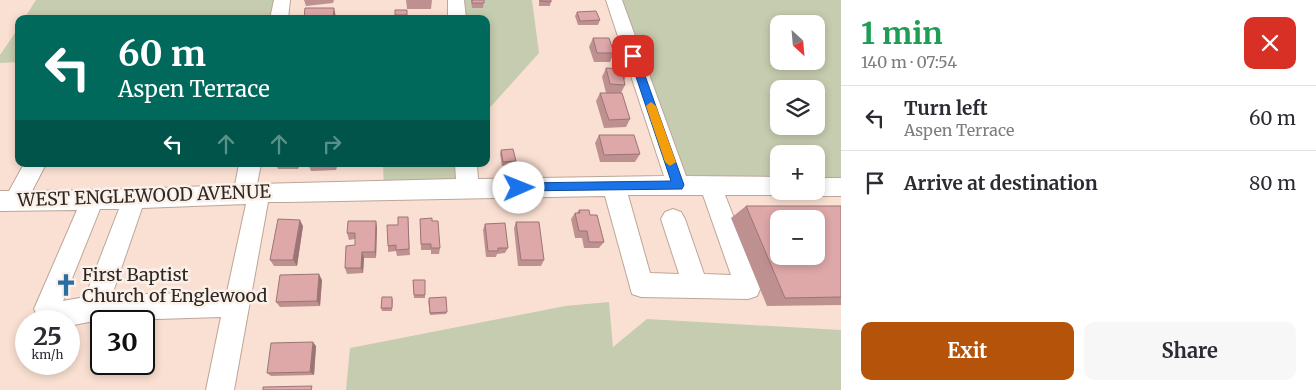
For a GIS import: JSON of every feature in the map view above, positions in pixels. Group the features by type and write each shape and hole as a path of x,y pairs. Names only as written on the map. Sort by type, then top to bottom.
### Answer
{"street":[{"path":"280,15 282,0"},
{"path":"456,0 457,15"},
{"path":"614,0 678,185"},
{"path":"8,201 33,167"},
{"path":"220,390 237,304 251,193 250,167"},
{"path":"466,167 467,189"},
{"name":"WEST ENGLEWOOD AVENUE","path":"8,201 134,200 287,192 678,185 770,186"},
{"path":"614,186 641,285 748,287 711,186"},
{"path":"825,187 841,187"},
{"path":"92,200 47,308 54,314 94,308 237,304"},
{"path":"94,308 134,200"},
{"path":"672,219 695,286"}],"green space":[{"path":"36,0 282,0 280,15 27,15"},
{"path":"456,0 532,0 539,53 490,108 490,15 457,15"},
{"path":"614,0 841,0 841,186 825,186 825,145 770,145 770,186 678,185"},
{"path":"15,33 15,62 0,63 0,55"},
{"path":"383,167 470,167 467,189 384,190"},
{"path":"609,302 613,347 647,319 841,330 841,390 346,390 350,348 565,306"}],"building":[{"path":"472,0 484,0 484,3 472,3"},
{"path":"551,0 551,2 540,1"},
{"path":"305,8 334,8 333,15 304,15"},
{"path":"395,10 407,10 407,15 395,15"},
{"path":"596,11 600,20 580,21 577,12"},
{"path":"593,38 609,38 614,53 597,53"},
{"path":"606,68 624,69 626,76 623,76 625,85 610,84"},
{"path":"600,93 622,93 630,119 609,120"},
{"path":"599,135 634,135 640,154 604,155"},
{"path":"513,149 516,161 503,162 501,150"},
{"path":"746,206 841,206 841,297 785,298 771,265 825,265 825,210 770,210 770,263"},
{"path":"579,210 589,210 590,215 597,215 604,242 589,242 587,231 579,231 575,213 580,213"},
{"path":"398,217 408,217 409,249 396,250 396,245 388,246 387,225 398,225"},
{"path":"432,218 432,221 438,221 440,248 431,248 431,244 421,244 420,219"},
{"path":"278,219 300,220 293,260 270,260"},
{"path":"348,221 376,221 375,252 362,252 361,268 345,268 346,246 355,245 355,233 347,233"},
{"path":"516,222 539,222 544,260 521,260"},
{"path":"505,223 508,248 488,251 485,224"},
{"path":"319,274 317,301 276,302 280,275"},
{"path":"413,280 425,280 425,295 414,295"},
{"path":"382,297 392,297 392,308 381,308"},
{"path":"446,297 447,312 430,313 429,298"},
{"path":"313,342 310,372 267,373 271,343"},
{"path":"312,386 311,390 263,390 263,387"}],"slow traffic":[{"path":"651,106 670,162"}],"place":[{"name":"First Baptist Church of Englewood","path":"66,285"}],"route":[{"path":"519,188 678,185 633,56"}]}
